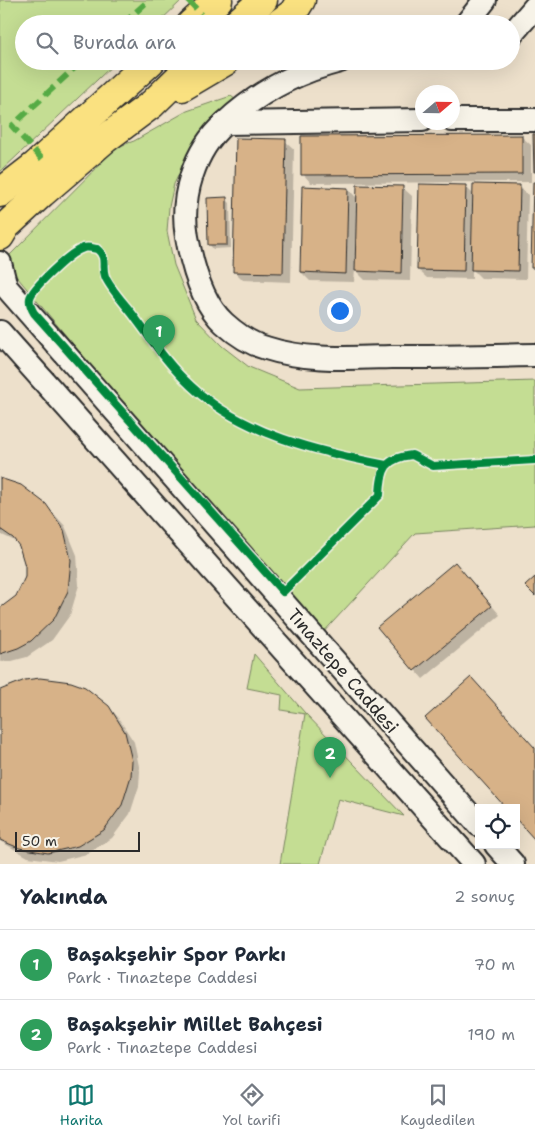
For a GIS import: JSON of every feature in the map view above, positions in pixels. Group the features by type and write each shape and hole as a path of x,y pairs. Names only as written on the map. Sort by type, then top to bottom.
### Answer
{"main road":[{"path":"246,15 263,0"},
{"path":"290,15 299,7 301,0"},
{"path":"0,193 36,165 141,70"},
{"path":"152,104 187,70"},
{"path":"0,236 6,226 105,139 152,104 211,70"}],"street":[{"path":"473,15 485,0"},
{"path":"520,24 535,7"},
{"path":"314,70 283,81 243,106 214,132 198,161 188,187 185,206 185,226 190,252 207,299 223,322 244,339 266,348 335,358 535,355"},
{"path":"225,123 415,120"},
{"path":"460,120 535,120"},
{"name":"Tınaztepe Caddesi","path":"0,263 6,287 475,820"},
{"name":"Tınaztepe Caddesi","path":"0,332 474,864"},
{"path":"500,849 513,864"}],"green space":[{"path":"0,0 182,0 166,15 15,15 15,70 108,70 0,172"},
{"path":"231,96 236,100 189,154 174,184 169,207 167,231 174,265 196,319 222,346 249,367 300,388 535,381 535,525 415,533 320,636 289,603 7,265 7,258 117,147 134,141 187,111"},
{"path":"254,654 305,713 404,816 338,799 320,864 280,864 305,714 281,710 282,695 247,688"}],"building":[{"path":"533,134 535,134 535,172 534,172"},
{"path":"522,135 522,174 301,175 301,136"},
{"path":"236,138 286,139 283,273 233,272"},
{"path":"533,182 535,182 535,268 531,268"},
{"path":"419,184 466,185 464,271 417,270"},
{"path":"473,184 520,185 518,271 471,270"},
{"path":"357,185 403,186 401,273 355,271"},
{"path":"302,186 348,188 346,274 300,272"},
{"path":"227,197 227,245 208,245 207,198"},
{"path":"0,478 21,485 46,504 64,530 71,560 68,591 54,619 31,641 0,654 0,608 16,596 25,577 25,566 19,546 13,538 0,529"},
{"path":"455,562 492,606 414,671 377,627"},
{"path":"535,577 535,596 525,586"},
{"path":"471,677 535,748 535,840 520,823 520,804 502,804 425,718"},
{"path":"40,678 71,682 85,687 109,706 125,732 132,761 131,776 122,805 104,830 78,846 48,853 19,848 0,840 0,690 25,680"}],"marked path":[{"path":"133,15 149,0"},
{"path":"188,0 201,14"},
{"path":"42,159 12,126 72,70"}],"cycle path":[{"path":"386,465 334,454 282,439 257,429 211,403 176,371 114,292 105,276 102,255 97,249 83,248 69,257 52,271 30,298 30,306 34,313 283,592 380,495 383,472 390,462 412,455 433,466 535,460"}],"place":[{"name":"Başakşehir Spor Parkı","path":"159,356"},
{"name":"Başakşehir Millet Bahçesi","path":"330,778"}]}
